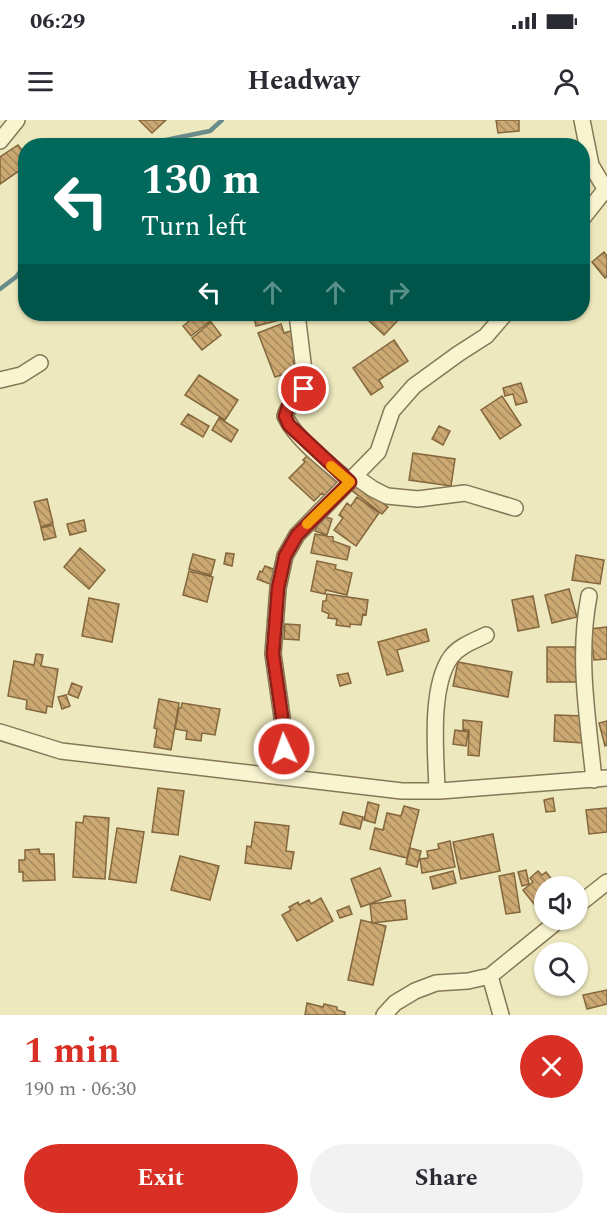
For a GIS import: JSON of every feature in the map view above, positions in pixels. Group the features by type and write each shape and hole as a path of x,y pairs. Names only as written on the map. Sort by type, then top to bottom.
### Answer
{"street":[{"path":"0,141 17,120"},
{"path":"582,120 586,138"},
{"path":"590,160 606,191 590,210"},
{"path":"298,321 305,379 304,389 288,407 285,416 289,425 299,436 353,480 387,496 418,499 465,493 515,508"},
{"path":"280,776 284,749 273,654 278,588 285,556 297,535 378,452 392,411 414,386 486,336 499,321"},
{"path":"0,380 21,375 40,363"},
{"path":"0,732 62,751 402,791 601,779 584,676 583,640 589,596"},
{"path":"437,790 435,731 440,683 450,657 463,645 486,635"},
{"path":"588,896 607,882"},
{"path":"384,1015 395,1003 415,991 436,983 468,981 490,976 547,930"},
{"path":"490,976 501,1015"}],"building":[{"path":"139,120 166,120 152,133"},
{"path":"496,120 519,120 519,131 498,133"},
{"path":"18,145 18,172 0,184 0,157"},
{"path":"604,252 607,256 607,277 605,278 592,262"},
{"path":"189,321 210,321 191,336 183,326"},
{"path":"255,321 276,321 256,326"},
{"path":"369,321 397,321 384,335"},
{"path":"211,322 221,335 202,350 192,338"},
{"path":"281,324 284,333 291,331 296,347 292,348 296,370 275,377 258,333"},
{"path":"394,340 408,361 379,380 383,387 371,395 353,368"},
{"path":"199,375 238,400 225,420 185,395"},
{"path":"521,383 527,402 516,405 513,394 505,396 503,388"},
{"path":"502,396 521,425 500,439 481,410"},
{"path":"188,414 209,426 203,437 181,424"},
{"path":"219,418 238,430 231,442 212,430"},
{"path":"439,426 450,431 443,445 432,439"},
{"path":"310,453 342,483 327,498 322,493 314,501 289,478 305,462 303,460"},
{"path":"413,453 455,459 451,486 409,480"},
{"path":"355,482 388,507 382,514 350,489"},
{"path":"357,497 379,513 356,546 334,530 343,518 339,515 347,503 351,506"},
{"path":"47,499 53,523 41,527 34,502"},
{"path":"321,515 332,519 327,535 315,531"},
{"path":"84,520 86,531 70,535 67,524"},
{"path":"53,525 56,537 44,540 41,528"},
{"path":"315,534 333,537 333,541 350,547 347,560 311,553"},
{"path":"80,548 105,570 89,589 64,567"},
{"path":"226,553 234,554 232,566 224,564"},
{"path":"193,554 215,560 211,575 189,569"},
{"path":"576,555 604,560 600,584 572,580"},
{"path":"317,561 336,565 335,569 352,573 347,595 326,590 325,594 311,591"},
{"path":"265,566 276,570 270,584 257,579"},
{"path":"189,571 213,577 207,602 183,595"},
{"path":"569,589 577,617 552,623 545,595"},
{"path":"327,594 368,600 366,615 363,614 361,625 350,624 350,627 336,625 337,619 328,618 329,614 322,611 323,601 326,601"},
{"path":"533,596 539,627 518,631 512,600"},
{"path":"89,598 119,604 112,642 82,636"},
{"path":"285,624 300,625 299,640 284,639"},
{"path":"607,627 607,659 594,660 590,629"},
{"path":"426,629 429,641 397,650 403,671 387,675 378,642"},
{"path":"547,647 577,647 577,682 547,682"},
{"path":"36,654 43,655 41,666 58,669 52,707 47,706 46,713 26,709 27,700 8,696 14,661 34,665"},
{"path":"458,662 512,672 508,697 453,686"},
{"path":"348,673 351,683 340,686 337,675"},
{"path":"72,683 82,687 78,698 68,694"},
{"path":"66,695 70,706 62,709 58,697"},
{"path":"159,699 179,703 171,750 154,747 157,729 154,728"},
{"path":"182,703 220,709 215,735 202,733 201,741 186,739 187,731 175,729"},
{"path":"555,715 584,716 583,743 554,741"},
{"path":"463,720 482,722 479,756 468,755 469,730 463,730"},
{"path":"607,721 607,745 605,746 599,723"},
{"path":"455,730 468,732 466,746 453,744"},
{"path":"158,788 184,791 178,835 152,832"},
{"path":"553,798 555,811 546,812 544,800"},
{"path":"368,802 379,805 375,823 364,820"},
{"path":"404,806 419,810 407,858 370,849 375,828 383,830 387,813 401,816"},
{"path":"607,808 607,832 589,834 586,810"},
{"path":"343,812 363,817 360,829 340,824"},
{"path":"84,816 109,818 105,879 73,877 76,822 83,823"},
{"path":"255,822 289,826 286,851 294,852 291,869 245,863 247,846 251,847"},
{"path":"117,828 144,832 136,883 109,879"},
{"path":"493,834 500,871 461,879 453,842"},
{"path":"450,841 455,867 422,873 420,859 428,858 427,851 439,849 438,844"},
{"path":"410,848 421,851 417,867 406,864"},
{"path":"39,849 40,854 54,854 55,880 23,881 23,872 19,872 19,860 25,860 25,850"},
{"path":"180,856 219,866 210,900 171,890"},
{"path":"380,868 391,896 361,907 351,879"},
{"path":"526,870 529,884 522,886 518,872"},
{"path":"453,871 456,883 433,889 430,877"},
{"path":"538,871 542,875 546,872 549,876 534,876 534,904 523,890 533,882 530,878"},
{"path":"514,873 520,912 506,914 499,876"},
{"path":"321,898 333,921 297,941 282,915 298,902 299,905 309,900 311,904"},
{"path":"405,900 407,919 372,923 370,904"},
{"path":"349,906 352,914 340,918 337,911"},
{"path":"361,920 386,926 373,985 348,980"},
{"path":"607,990 607,1004 587,1009 583,996 588,996 588,994"},
{"path":"307,1003 323,1007 324,1004 337,1007 337,1010 345,1012 345,1015 305,1015"}],"waterway":[{"path":"175,138 210,131 222,120"},
{"path":"0,289 18,274"}],"slow traffic":[{"path":"307,524 350,482 331,466"}],"route":[{"path":"284,749 273,654 278,588 285,556 297,535 350,482 289,425 285,416 288,407 304,389"}]}
